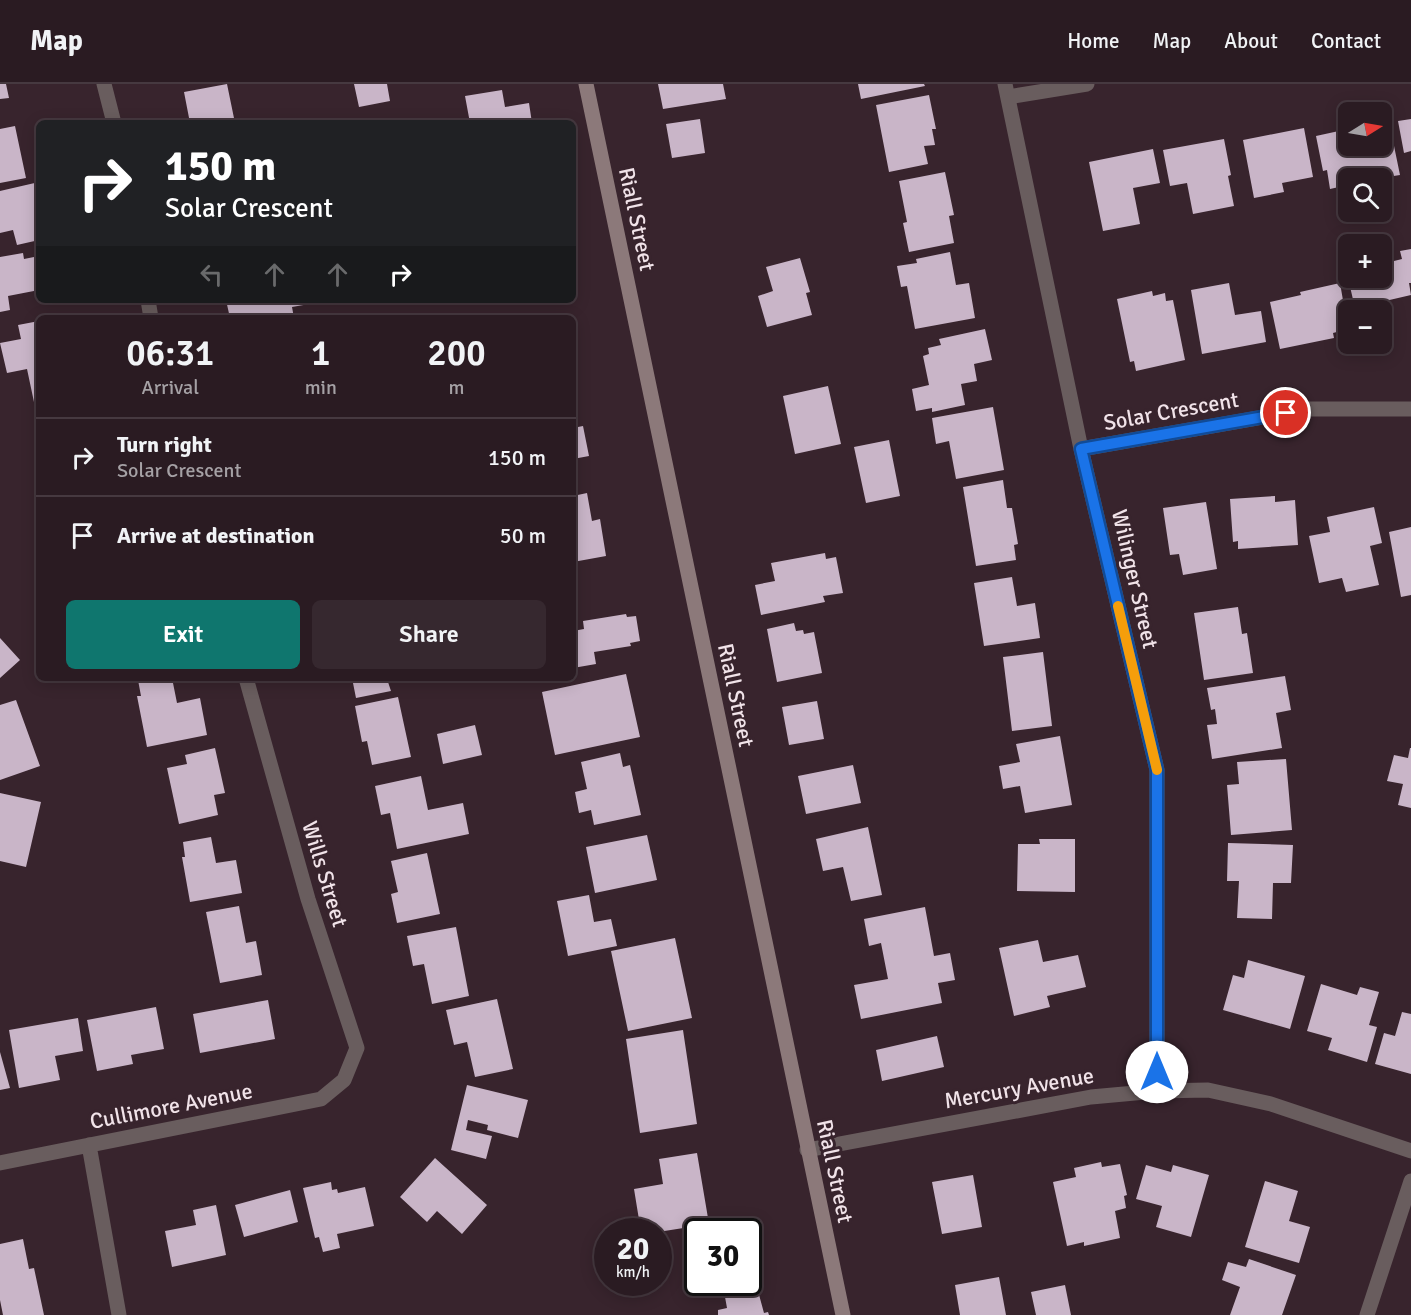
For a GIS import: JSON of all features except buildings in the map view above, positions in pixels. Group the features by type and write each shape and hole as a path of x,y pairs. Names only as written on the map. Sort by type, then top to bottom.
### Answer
{"street":[{"path":"104,84 113,120"},
{"name":"Riall Street","path":"586,84 843,1315"},
{"path":"1006,91 1087,84"},
{"name":"Wilinger Street","path":"1006,91 1081,449 1157,770 1157,1091"},
{"name":"Solar Crescent","path":"1081,449 1309,410 1411,409"},
{"name":"Wills Street","path":"247,681 308,899 357,1048 344,1080"},
{"name":"Cullimore Avenue","path":"0,1163 321,1099 344,1080"},
{"name":"Mercury Avenue","path":"807,1150 1091,1097 1157,1091 1208,1090 1271,1104 1411,1151"},
{"path":"89,1145 120,1315"},
{"path":"1367,1315 1411,1181"}],"slow traffic":[{"path":"1118,606 1157,770"}],"route":[{"path":"1157,1072 1157,770 1081,449 1286,413"}]}
